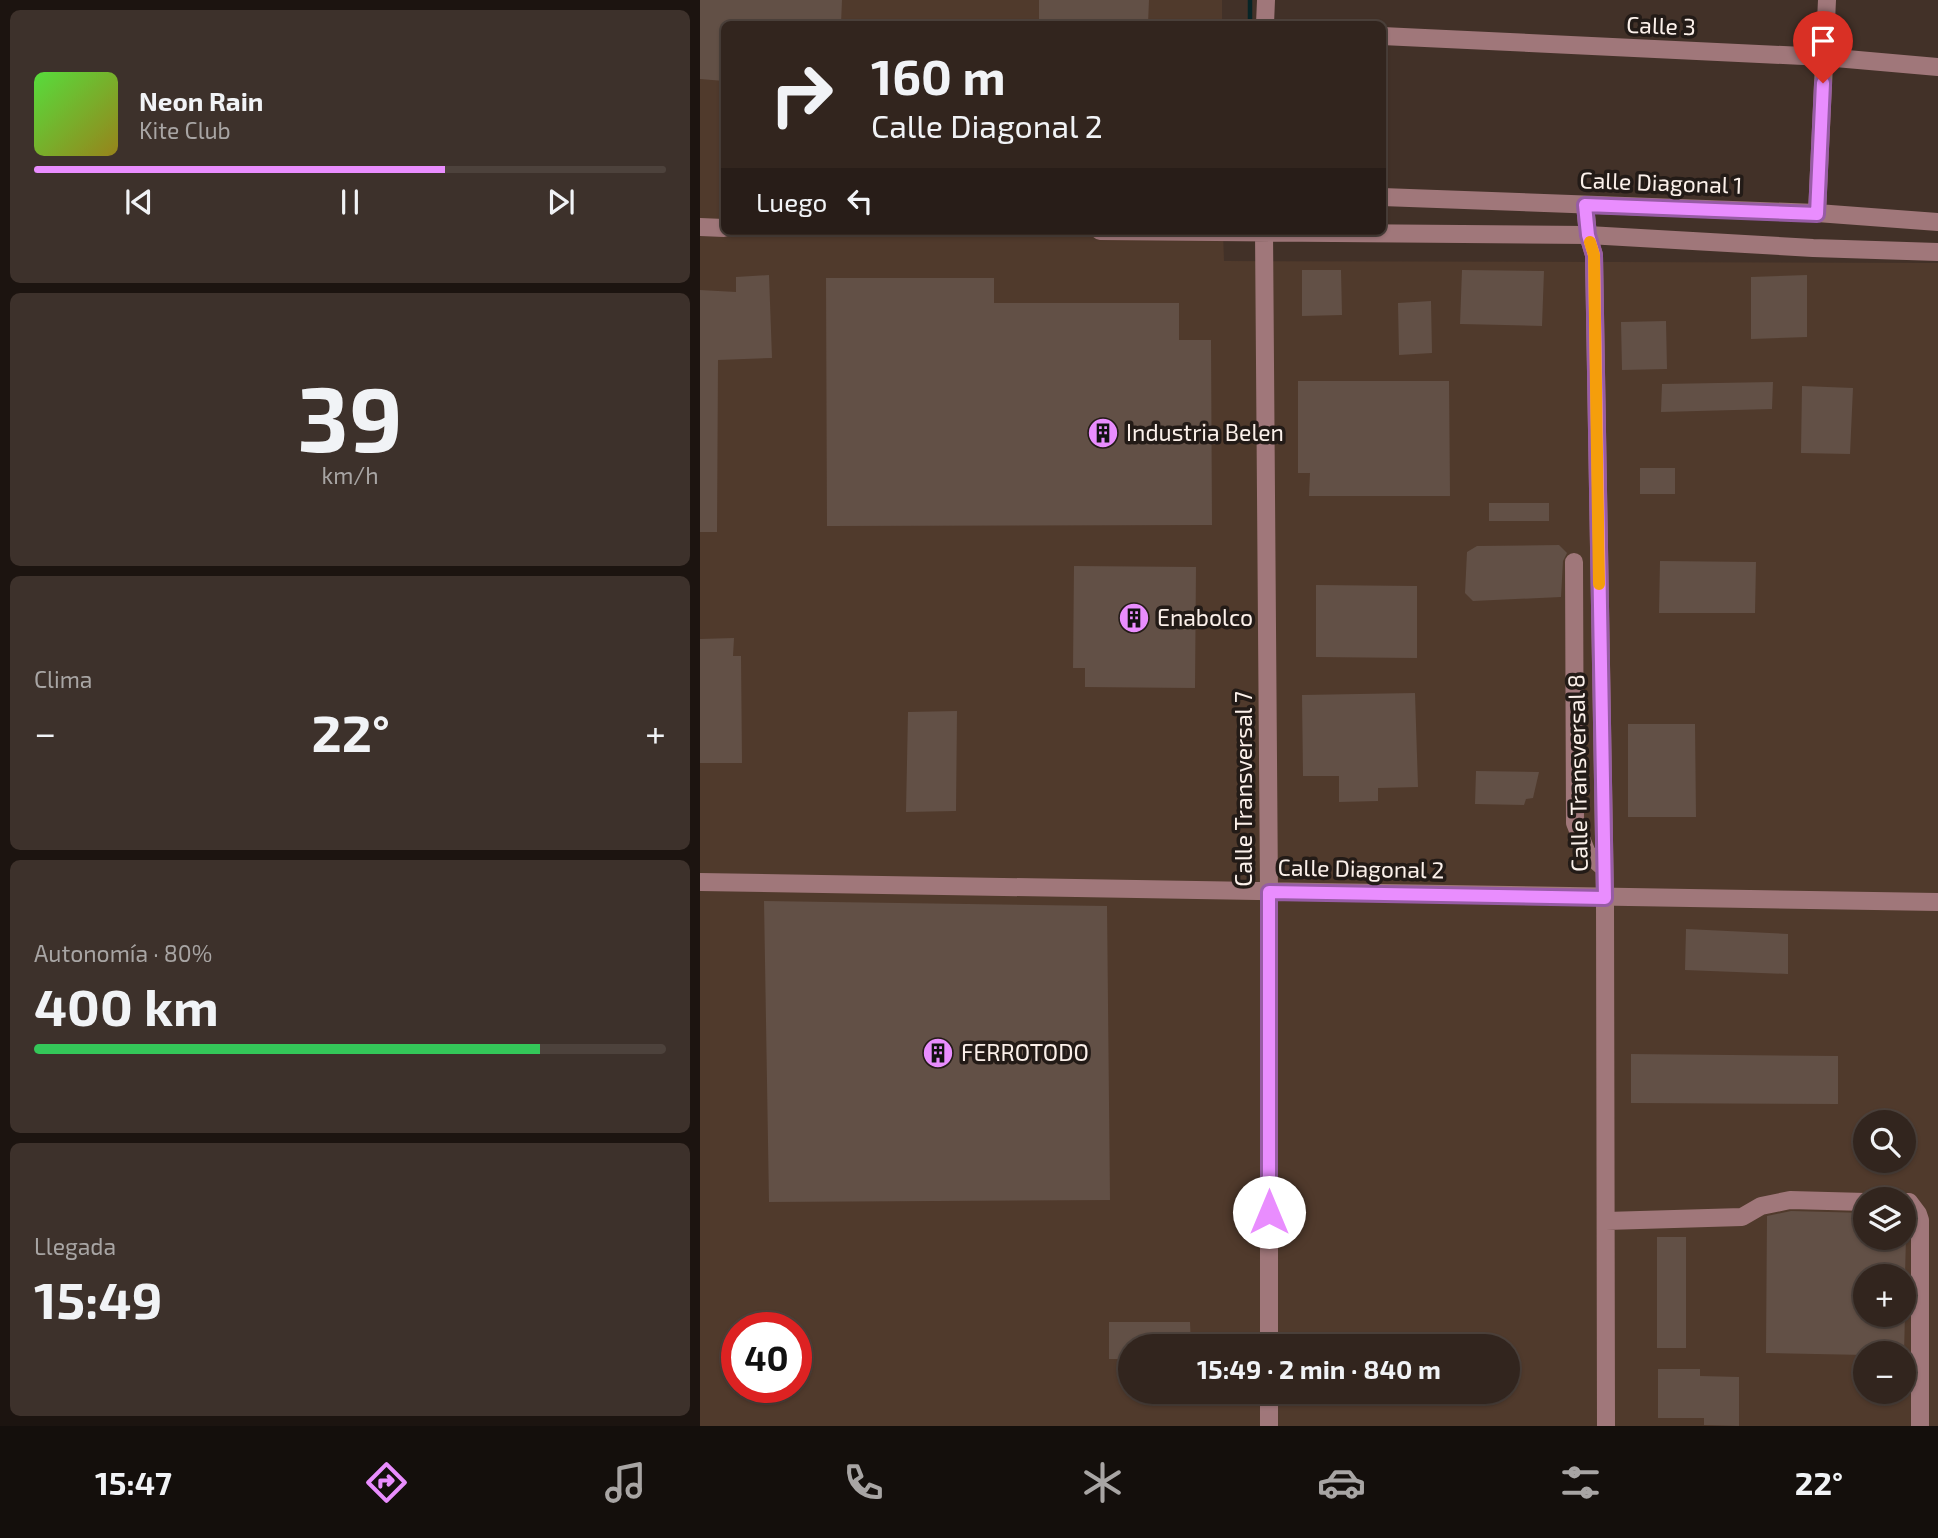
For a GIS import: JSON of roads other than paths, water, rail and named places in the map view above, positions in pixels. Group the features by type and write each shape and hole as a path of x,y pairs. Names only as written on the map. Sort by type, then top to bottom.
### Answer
{"street":[{"path":"1265,21 1266,0"},
{"path":"1817,214 1827,0"},
{"name":"Calle 3","path":"1386,36 1824,57 1938,67"},
{"name":"Calle Diagonal 1","path":"1386,197 1817,214 1938,222"},
{"name":"Calle Transversal 8","path":"1585,205 1588,235 1594,255 1605,898 1606,1426"},
{"path":"700,227 721,228"},
{"path":"1386,233 1588,235 1938,252"},
{"name":"Calle Transversal 7","path":"1264,235 1269,1334"},
{"path":"1574,562 1575,822 1587,853 1604,868"},
{"name":"Calle Diagonal 2","path":"700,882 1938,902"},
{"path":"1606,1221 1742,1217 1761,1206 1790,1200 1853,1202"},
{"path":"1916,1211 1920,1220 1920,1426"},
{"path":"1269,1404 1269,1426"}],"waterway":[{"path":"1250,0 1250,21"}],"place":[{"name":"Industria Belen","path":"1103,433"},
{"name":"Enabolco","path":"1134,618"},
{"name":"FERROTODO","path":"938,1053"}]}
